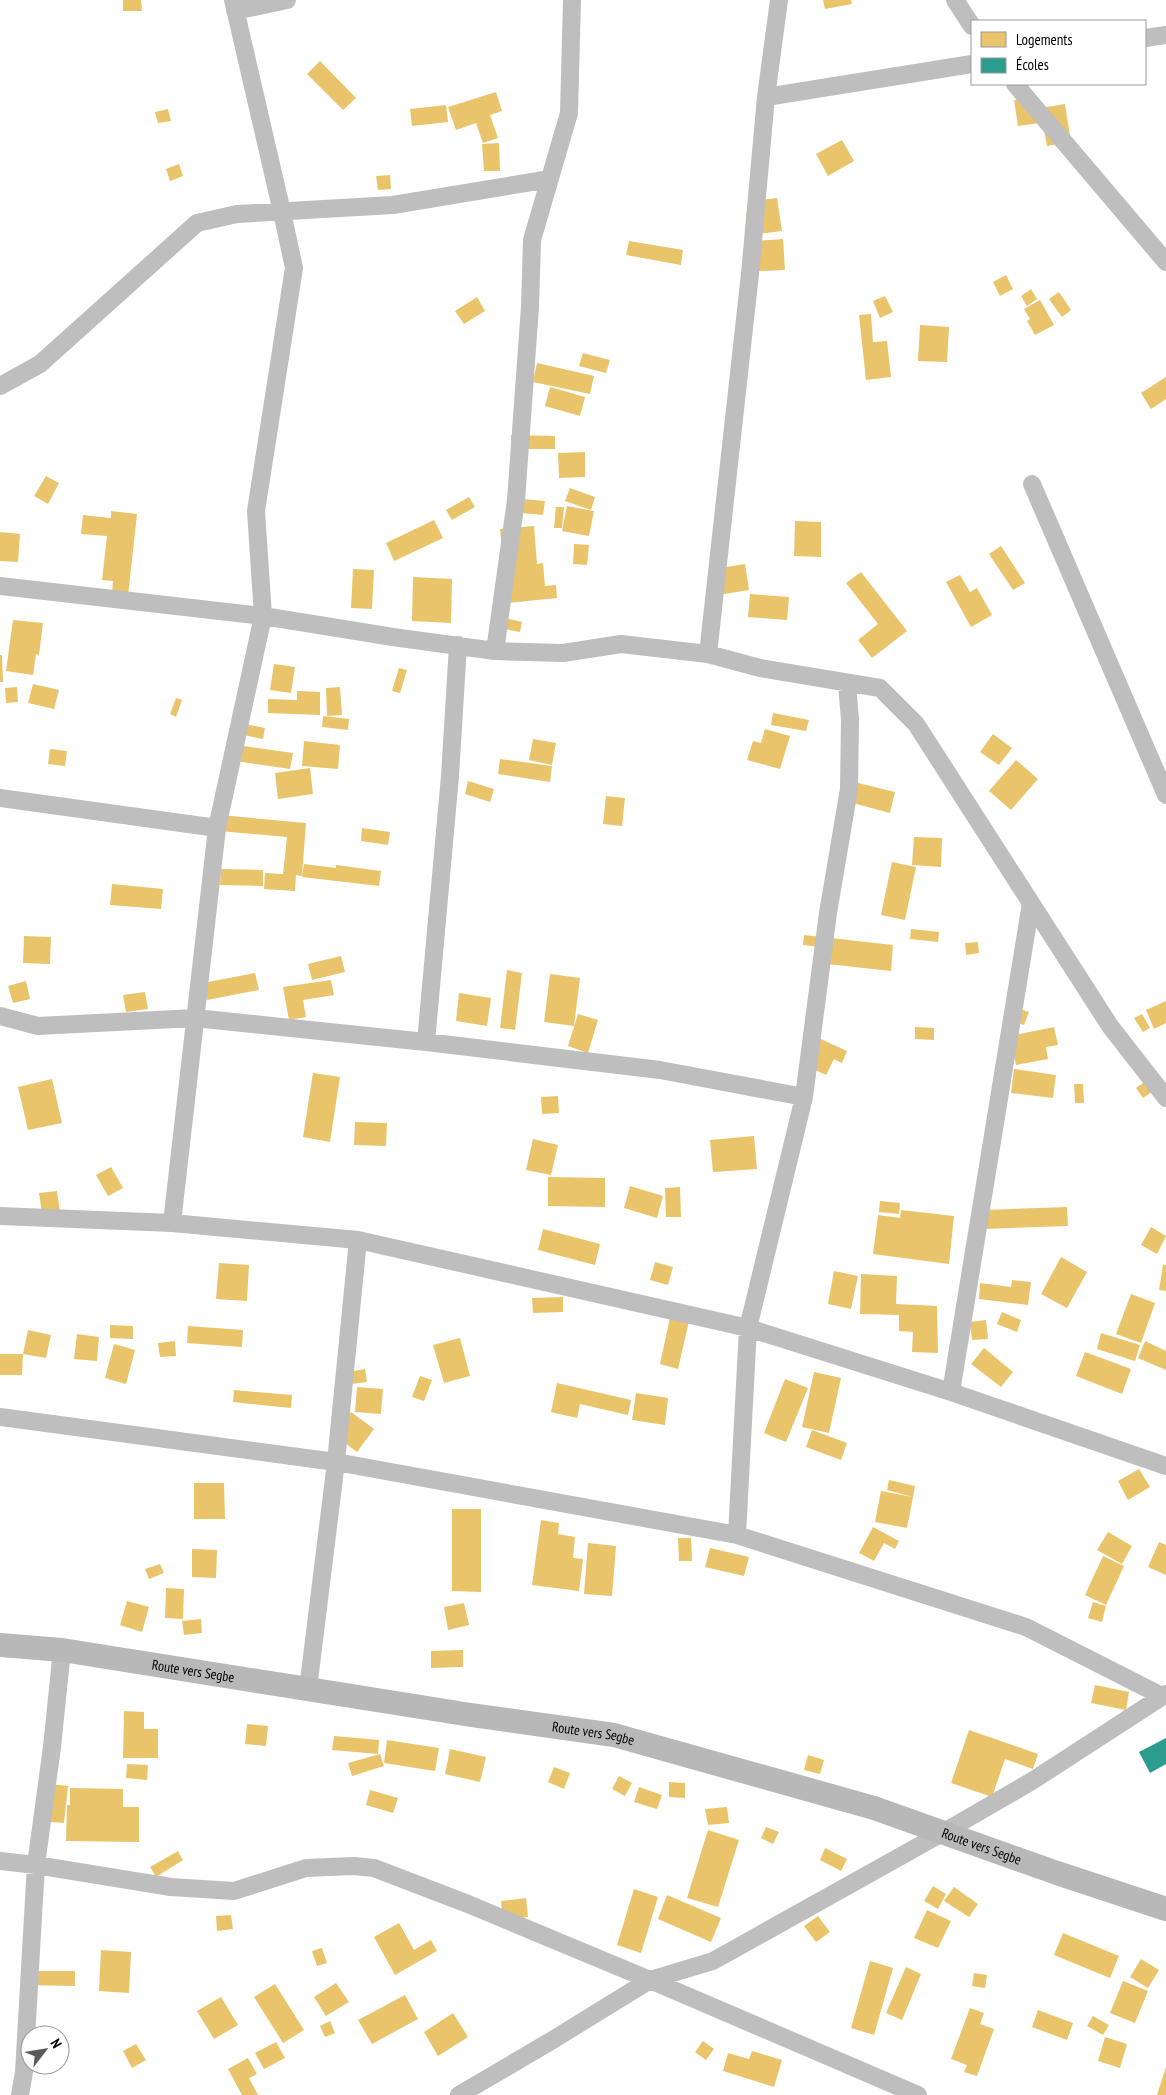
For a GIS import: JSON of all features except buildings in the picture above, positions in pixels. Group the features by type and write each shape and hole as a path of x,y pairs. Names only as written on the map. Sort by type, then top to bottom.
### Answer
{"main road":[{"name":"Route vers Segbe","path":"0,1645 62,1650 471,1715 614,1734 874,1808 1057,1873 1166,1909"}],"street":[{"path":"172,1223 217,828 262,616 256,511 294,268 234,6 288,0"},
{"path":"495,651 516,500 530,308 532,240 569,113 572,0"},
{"path":"708,654 750,274 766,96 778,0"},
{"path":"955,0 971,24"},
{"path":"1146,38 1166,35"},
{"path":"766,96 971,64"},
{"path":"1016,85 1166,262"},
{"path":"0,386 40,364 197,223 237,214 394,205 550,179"},
{"path":"1032,484 1161,770 1166,795"},
{"path":"0,586 262,616 495,651 563,653 621,644 708,654 760,668 880,688 916,724 1110,1026 1166,1098"},
{"path":"426,1042 450,776 458,646"},
{"path":"737,1535 748,1328 804,1097 828,913 849,789 850,720 847,684"},
{"path":"0,798 217,828"},
{"path":"951,1392 1031,903"},
{"path":"0,1016 38,1026 195,1018 426,1042 660,1070 804,1097"},
{"path":"0,1216 172,1223 358,1240 748,1328 951,1392 1166,1466"},
{"path":"308,1689 336,1462 358,1240"},
{"path":"0,1417 336,1462 737,1535 1026,1627 1164,1695"},
{"path":"20,2095 24,2072 36,1865 52,1747 62,1650"},
{"path":"459,2095 650,1980 713,1960 944,1832 1032,1781 1164,1695"},
{"path":"0,1861 36,1865 171,1888 234,1891 306,1868 354,1866 374,1868 468,1904 918,2095"}]}
